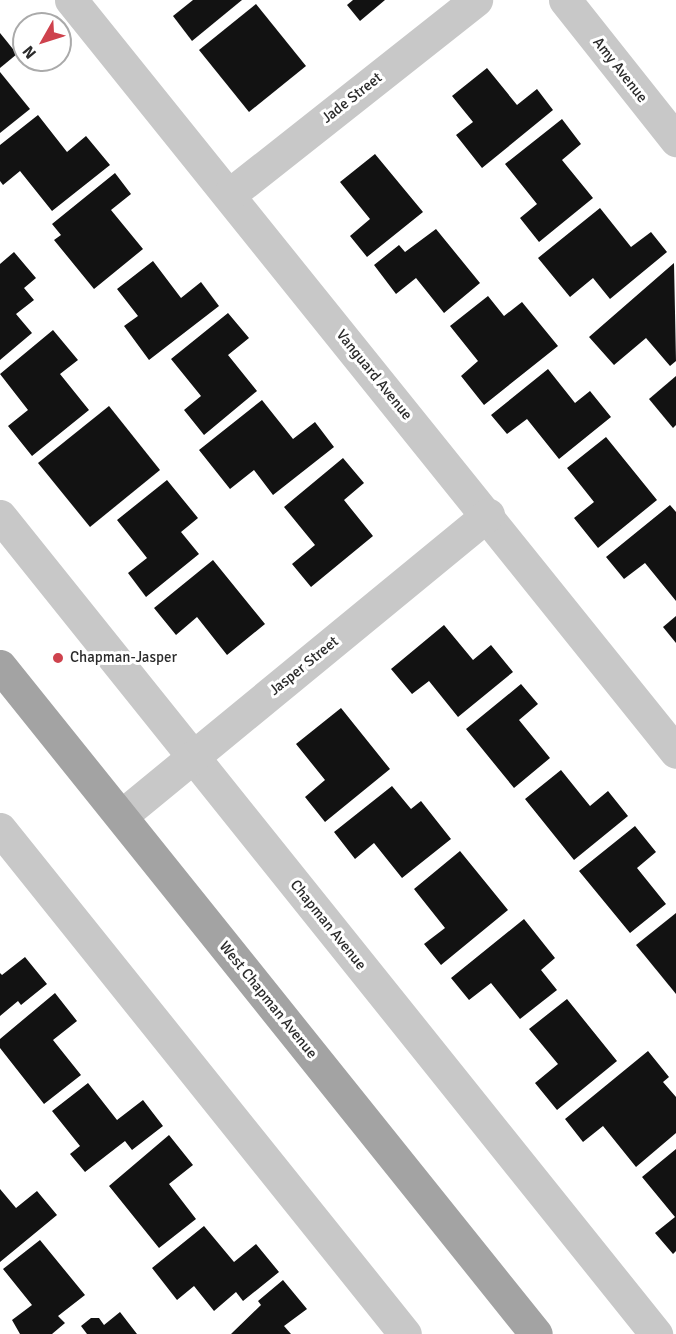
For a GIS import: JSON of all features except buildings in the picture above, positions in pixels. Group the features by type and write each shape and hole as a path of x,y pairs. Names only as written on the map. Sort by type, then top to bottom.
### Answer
{"main road":[{"name":"West Chapman Avenue","path":"0,666 536,1334"}],"street":[{"name":"Vanguard Avenue","path":"71,0 488,515 676,752"},
{"name":"Jade Street","path":"229,195 476,0"},
{"name":"Amy Avenue","path":"565,0 676,140"},
{"name":"Jasper Street","path":"121,816 488,515"},
{"name":"Chapman Avenue","path":"0,516 656,1334"},
{"path":"0,829 405,1334"}],"place":[{"name":"Chapman-Jasper","path":"58,658"}]}
